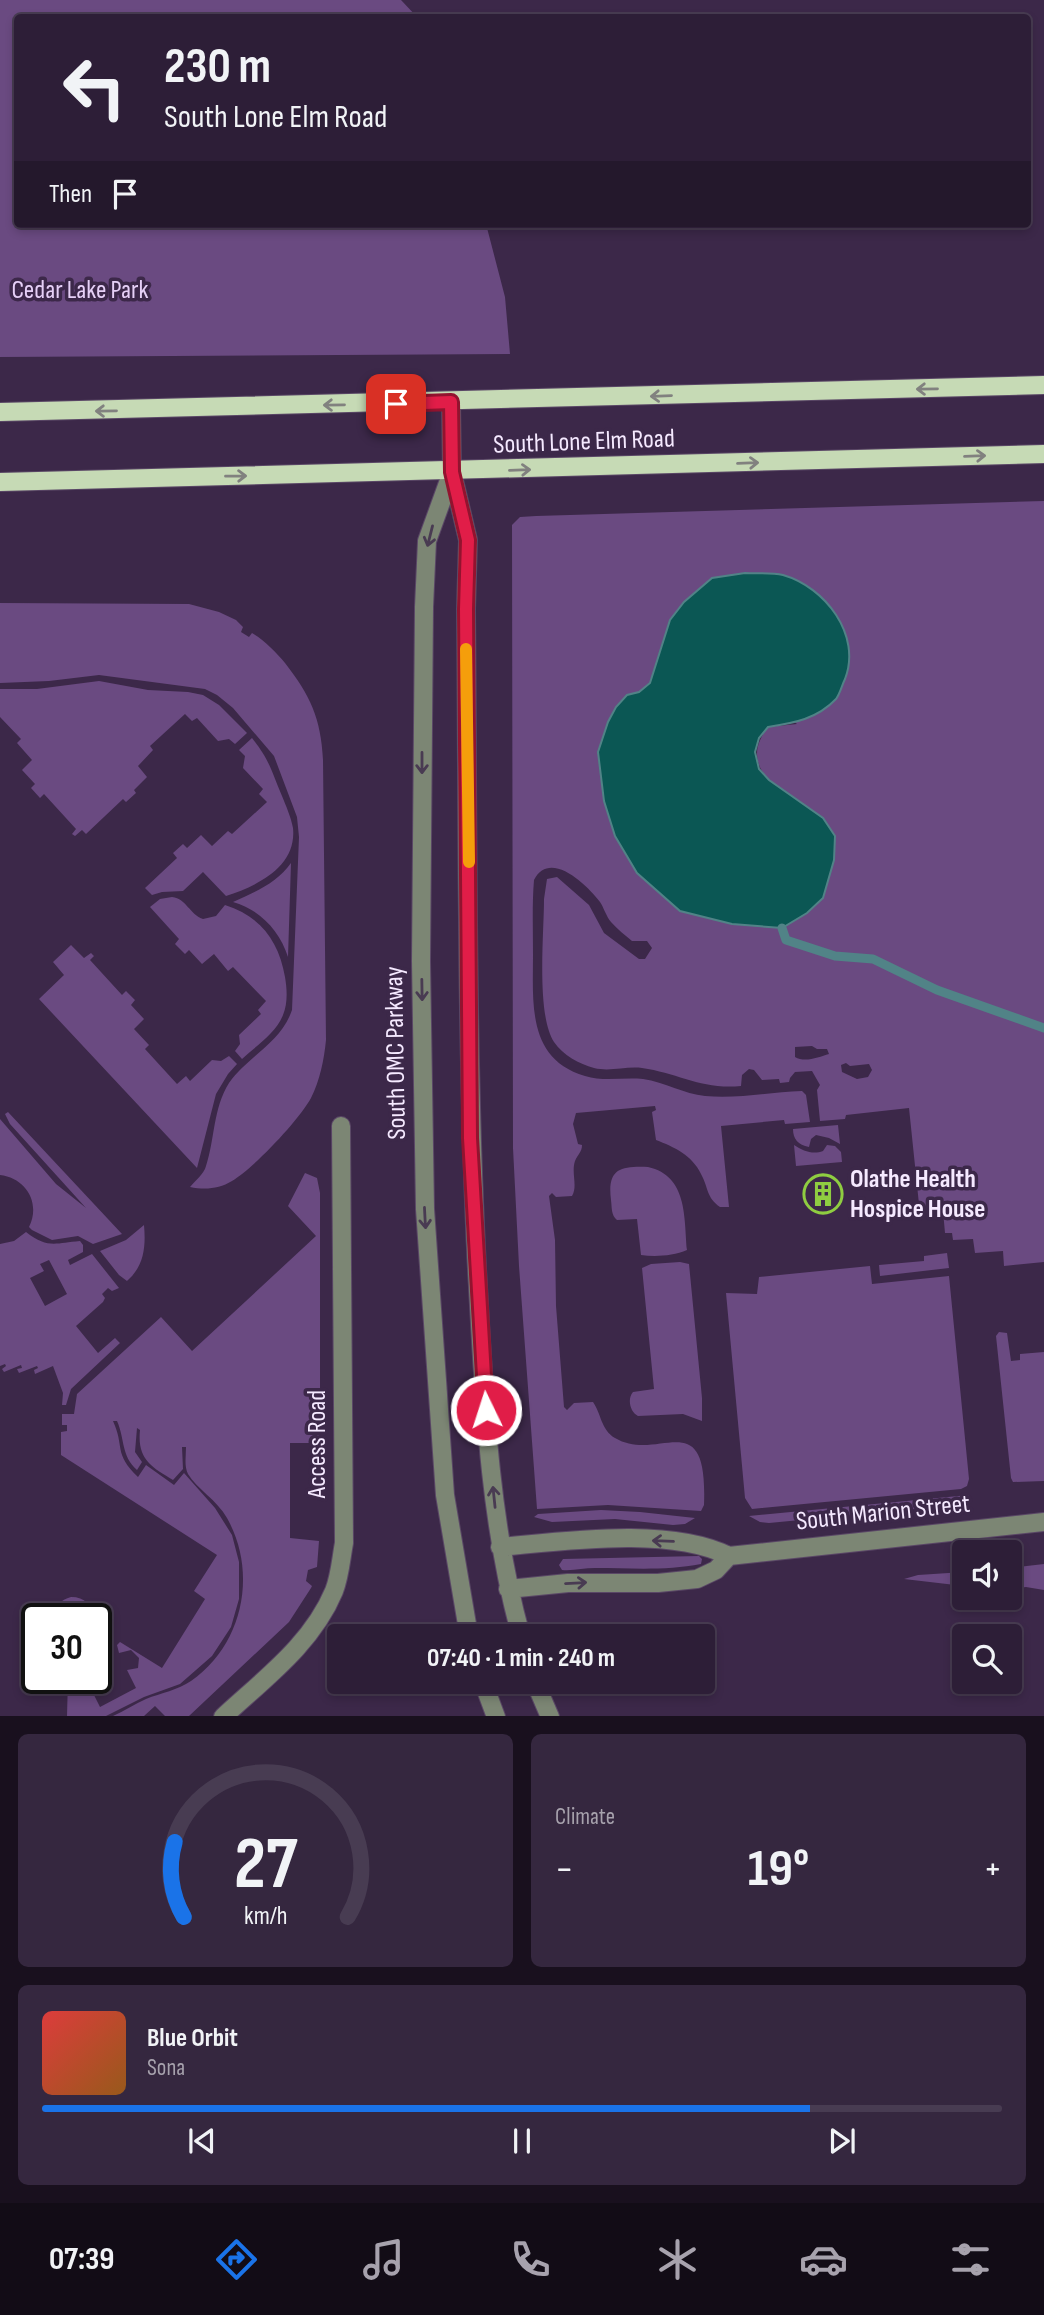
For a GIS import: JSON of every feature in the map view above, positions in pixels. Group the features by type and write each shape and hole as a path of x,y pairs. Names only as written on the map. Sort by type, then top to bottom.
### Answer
{"main road":[{"name":"South Lone Elm Road","path":"0,412 1044,386"},
{"name":"South Lone Elm Road","path":"0,482 452,472 1044,454"}],"street":[{"name":"South OMC Parkway","path":"451,402 452,472 468,540 466,609 470,1138 488,1434 500,1547 518,1624"},
{"name":"South OMC Parkway","path":"452,472 427,541 424,607 421,961 423,1126 425,1209 445,1495 467,1624"},
{"name":"Access Road","path":"224,1716 307,1638 335,1589 340,1565 344,1543 341,1126"},
{"name":"South Marion Street","path":"500,1547 597,1538 690,1542 711,1547 729,1556 1044,1522"},
{"path":"508,1589 568,1583 657,1583 698,1578 716,1570 729,1556"},
{"path":"487,1694 496,1716"},
{"path":"540,1694 550,1716"}],"green space":[{"name":"Cedar Lake Park","path":"0,0 401,0 414,14 14,14 14,228 487,228 505,297 510,354 0,357"},
{"path":"1044,501 1044,1262 1004,1266 1003,1251 975,1253 973,1239 953,1240 952,1233 945,1233 943,1211 920,1214 909,1108 846,1115 845,1119 820,1121 817,1090 820,1085 812,1071 795,1072 789,1082 780,1083 779,1079 762,1080 754,1070 749,1069 742,1075 741,1086 727,1087 642,1068 594,1068 567,1055 554,1042 545,1013 542,952 547,879 557,877 589,905 604,933 639,959 645,959 652,948 647,941 632,941 618,930 609,920 600,902 578,879 558,869 541,871 534,880 534,1010 543,1043 552,1057 566,1068 592,1078 643,1079 705,1096 729,1097 802,1091 806,1095 810,1122 785,1124 784,1120 721,1126 729,1207 720,1207 712,1200 704,1179 688,1157 656,1140 652,1112 656,1110 655,1106 576,1113 573,1124 578,1144 582,1145 574,1166 574,1192 572,1196 556,1197 552,1193 549,1196 555,1240 556,1306 564,1407 567,1410 574,1403 593,1402 610,1435 632,1444 678,1442 689,1445 698,1454 703,1473 704,1505 701,1511 608,1505 537,1509 513,1148 512,525 520,517","holes":["670,620 797,724 768,727 759,743 757,757 761,770 770,781 823,818 637,873 615,836 604,801 627,695 639,692 650,683","795,1047 827,1049 829,1054 812,1059 799,1059 795,1057","869,1064 872,1070 868,1077 857,1079 842,1072 841,1065"]},
{"path":"0,603 189,604 219,612 236,620 243,627 241,632 249,637 252,633 274,651 294,675 313,708 320,732 323,760 326,1040 323,1062 311,1098 297,1118 252,1166 222,1186 206,1189 190,1187 205,1169 220,1103 229,1083 280,1032 292,1010 299,837 297,817 274,756 233,708 205,689 99,675 0,683"},
{"path":"99,681 148,690 203,695 219,705 247,733 235,744 229,739 218,741 197,718 192,721 185,714 150,746 153,750 138,766 147,777 134,790 136,793 126,802 123,799 86,834 82,830 75,836 72,834 76,829 44,794 40,798 31,788 35,784 22,770 32,760 17,743 21,739 0,717 0,689 37,689"},
{"path":"252,738 270,766 291,820 293,842 289,854 273,873 250,887 226,896 203,872 183,891 152,895 145,888 177,858 173,853 183,844 187,848 201,835 212,846 228,831 232,834 267,802 259,794 263,789 243,768 245,756 239,750"},
{"path":"291,863 288,957 280,938 267,922 251,910 233,902 272,881"},
{"path":"172,897 203,919 216,916 225,905 237,910 258,923 273,941 278,952 286,986 285,1010 271,1033 242,1059 235,1051 240,1044 239,1035 261,1014 258,1010 266,1001 233,967 228,971 214,954 202,964 189,950 185,954 175,944 179,939 150,907 160,899"},
{"path":"71,945 84,958 91,953 94,956 90,960 122,995 126,991 135,1000 131,1005 144,1019 134,1029 149,1045 145,1049 177,1084 186,1076 190,1081 212,1060 221,1061 229,1056 237,1064 216,1094 197,1168 39,999 64,975 53,962"},
{"path":"8,1112 122,1234 93,1244 78,1236 52,1240 29,1227 33,1209 29,1193 17,1181 0,1175 0,1119 56,1184 86,1208 10,1124 5,1114"},
{"path":"838,1125 840,1144 816,1135 811,1139 809,1147 797,1141 793,1133 793,1129"},
{"path":"794,1145 804,1151 816,1153 823,1151 827,1145 835,1146 841,1152 842,1162 796,1166"},
{"path":"630,1167 648,1167 671,1179 677,1189 684,1212 687,1250 676,1254 641,1255 637,1219 617,1220 614,1216 610,1190 614,1176"},
{"path":"305,1173 317,1178 320,1193 320,1441 290,1443 290,1538 319,1541 317,1567 308,1570 306,1581 312,1586 289,1622 189,1716 165,1716 155,1706 144,1716 113,1716 146,1699 186,1684 209,1666 223,1648 233,1628 240,1607 243,1584 242,1562 236,1539 223,1512 188,1474 186,1447 182,1447 183,1469 173,1480 147,1461 141,1448 140,1430 137,1428 135,1452 142,1462 137,1470 128,1459 117,1421 113,1421 122,1456 138,1477 146,1465 174,1485 184,1473 215,1508 232,1535 239,1562 239,1599 231,1627 212,1656 180,1684 144,1697 106,1716 67,1716 68,1694 94,1694 100,1707 136,1688 127,1670 138,1668 139,1658 131,1650 119,1653 117,1645 120,1642 162,1668 205,1599 194,1591 217,1555 61,1455 61,1432 67,1431 67,1425 62,1425 62,1414 74,1414 77,1394 161,1317 192,1351 316,1236 288,1206"},
{"path":"144,1225 143,1256 127,1281 100,1251 126,1240"},
{"path":"26,1232 46,1243 80,1241 83,1252 68,1260 70,1265 92,1254 119,1288 112,1291 108,1288 102,1294 105,1298 103,1302 76,1326 98,1353 115,1338 120,1343 71,1389 66,1405 62,1405 63,1393 53,1366 35,1374 37,1366 19,1373 17,1369 22,1368 21,1365 4,1372 2,1369 5,1364 0,1366 0,1244 14,1241","holes":["49,1260 67,1294 45,1306 30,1278 44,1271 40,1264"]},
{"path":"947,1253 949,1268 880,1276 879,1265 924,1261 924,1256"},
{"path":"651,1264 689,1264 702,1421 683,1414 638,1416 630,1405 633,1392 654,1389 642,1268"},
{"path":"870,1266 872,1284 949,1276 969,1479 967,1486 961,1489 752,1509 745,1498 726,1293 757,1294 759,1277"},
{"path":"999,1332 1007,1333 1011,1361 1020,1360 1020,1354 1044,1352 1044,1481 1013,1482 1011,1478 996,1336"},
{"path":"969,1495 959,1503 947,1506 769,1523 749,1516"},
{"path":"601,1510 695,1518 685,1524 673,1525 615,1519 552,1522 534,1517 538,1514"},
{"path":"699,1556 702,1559 701,1564 675,1568 562,1570 559,1565 563,1559"},
{"path":"1044,1564 1044,1590 1022,1588 1022,1567"},
{"path":"952,1573 952,1585 904,1579 918,1575"},
{"path":"71,1597 80,1598 87,1603 60,1603"}],"shaded area":[{"path":"745,573 783,575 813,590 836,615 848,646 849,662 836,699 813,716 768,727 759,738 755,752 759,769 769,780 823,818 835,836 834,860 823,898 807,913 782,928 732,924 680,911 637,873 615,836 604,801 598,752 616,707 627,695 639,692 650,683 670,620 684,602 712,578"}],"waterway":[{"path":"782,928 786,940 835,956 873,959 937,990 1044,1028"}],"slow traffic":[{"path":"466,649 469,862"}],"place":[{"name":"Olathe Health Hospice House","path":"823,1194"}],"route":[{"path":"396,404 451,402 452,472 468,540 466,609 470,1138 486,1410"}]}
